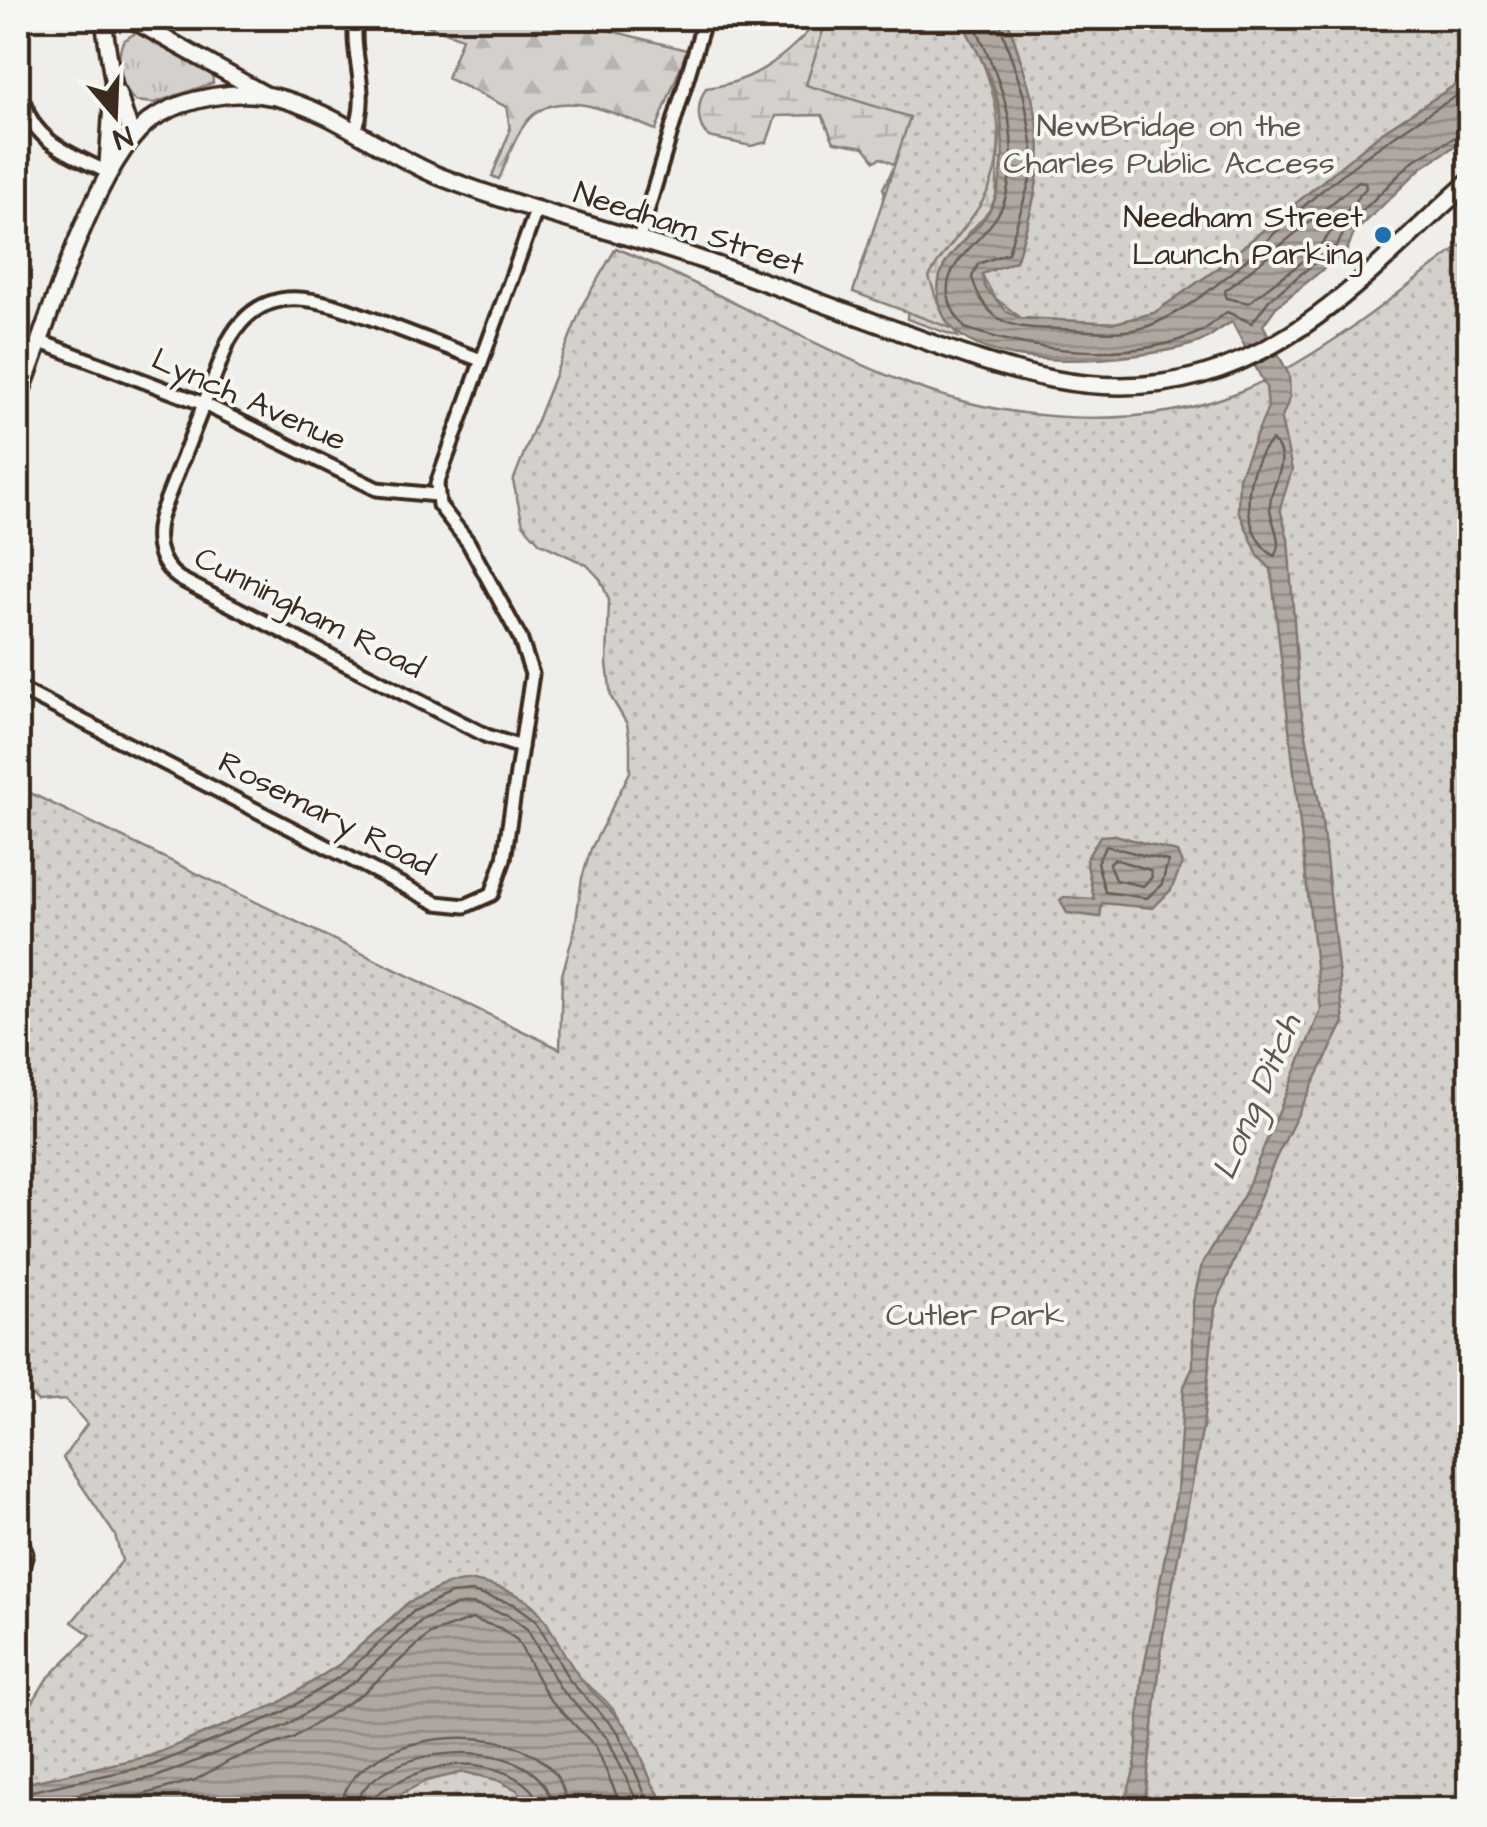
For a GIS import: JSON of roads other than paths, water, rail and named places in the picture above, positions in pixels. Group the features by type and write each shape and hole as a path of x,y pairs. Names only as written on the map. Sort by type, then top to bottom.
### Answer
{"main road":[{"name":"Needham Street","path":"18,399 107,172 132,136 160,114 196,100 232,95 269,96 306,107 441,176 639,239 991,364 1053,382 1098,387 1156,384 1239,362 1288,338 1334,304 1470,181"}],"street":[{"path":"103,18 112,74 132,136"},
{"path":"129,18 269,96"},
{"path":"354,132 362,104 354,47 356,18"},
{"path":"639,239 705,18"},
{"path":"25,105 31,124 44,138 107,172 112,74"},
{"path":"436,495 537,208"},
{"name":"Cunningham Road","path":"482,360 333,304 288,298 263,306 237,328 159,519 158,546 168,570 486,736 521,747"},
{"name":"Lynch Avenue","path":"42,342 204,404 377,489 436,495"},
{"name":"Rosemary Road","path":"18,688 451,906 480,902 500,880 532,692 527,656 468,542 444,513 436,495"},
{"path":"18,1532 26,1554 18,1582"}],"water":[{"path":"961,18 1007,18 1036,114 1039,163 1016,261 982,274 985,287 1007,312 1021,318 1115,323 1154,313 1214,271 1381,133 1469,76 1469,137 1421,168 1354,233 1347,250 1276,307 1263,325 1289,375 1290,397 1281,420 1292,470 1280,508 1288,539 1300,704 1321,813 1344,1022 1275,1160 1215,1308 1203,1426 1163,1636 1144,1809 1123,1809 1135,1768 1142,1679 1177,1492 1184,1387 1193,1366 1193,1302 1202,1264 1244,1195 1321,1010 1271,569 1259,557 1238,510 1239,477 1268,407 1266,387 1232,322 1194,344 1092,359 1010,355 976,344 951,327 939,301 941,273 953,252 988,213 999,187 1003,155 996,94"},
{"path":"1115,835 1177,852 1182,864 1171,890 1153,908 1102,903 1100,917 1067,913 1060,900 1064,897 1094,899 1086,860 1100,836"},
{"path":"473,1581 517,1594 540,1613 578,1675 628,1730 655,1789 666,1802 703,1806 779,1799 816,1809 531,1809 517,1790 497,1780 464,1772 426,1781 372,1809 18,1809 18,1785 150,1756 278,1704 340,1664 409,1602 448,1584"}],"place":[{"name":"Needham Street Launch Parking","path":"1383,235"}],"park label":[{"name":"NewBridge on the Charles Public Access","path":"1169,144"},
{"name":"Cutler Park","path":"975,1315"}],"water label":[{"name":"Long Ditch","path":"1257,1097"}]}
